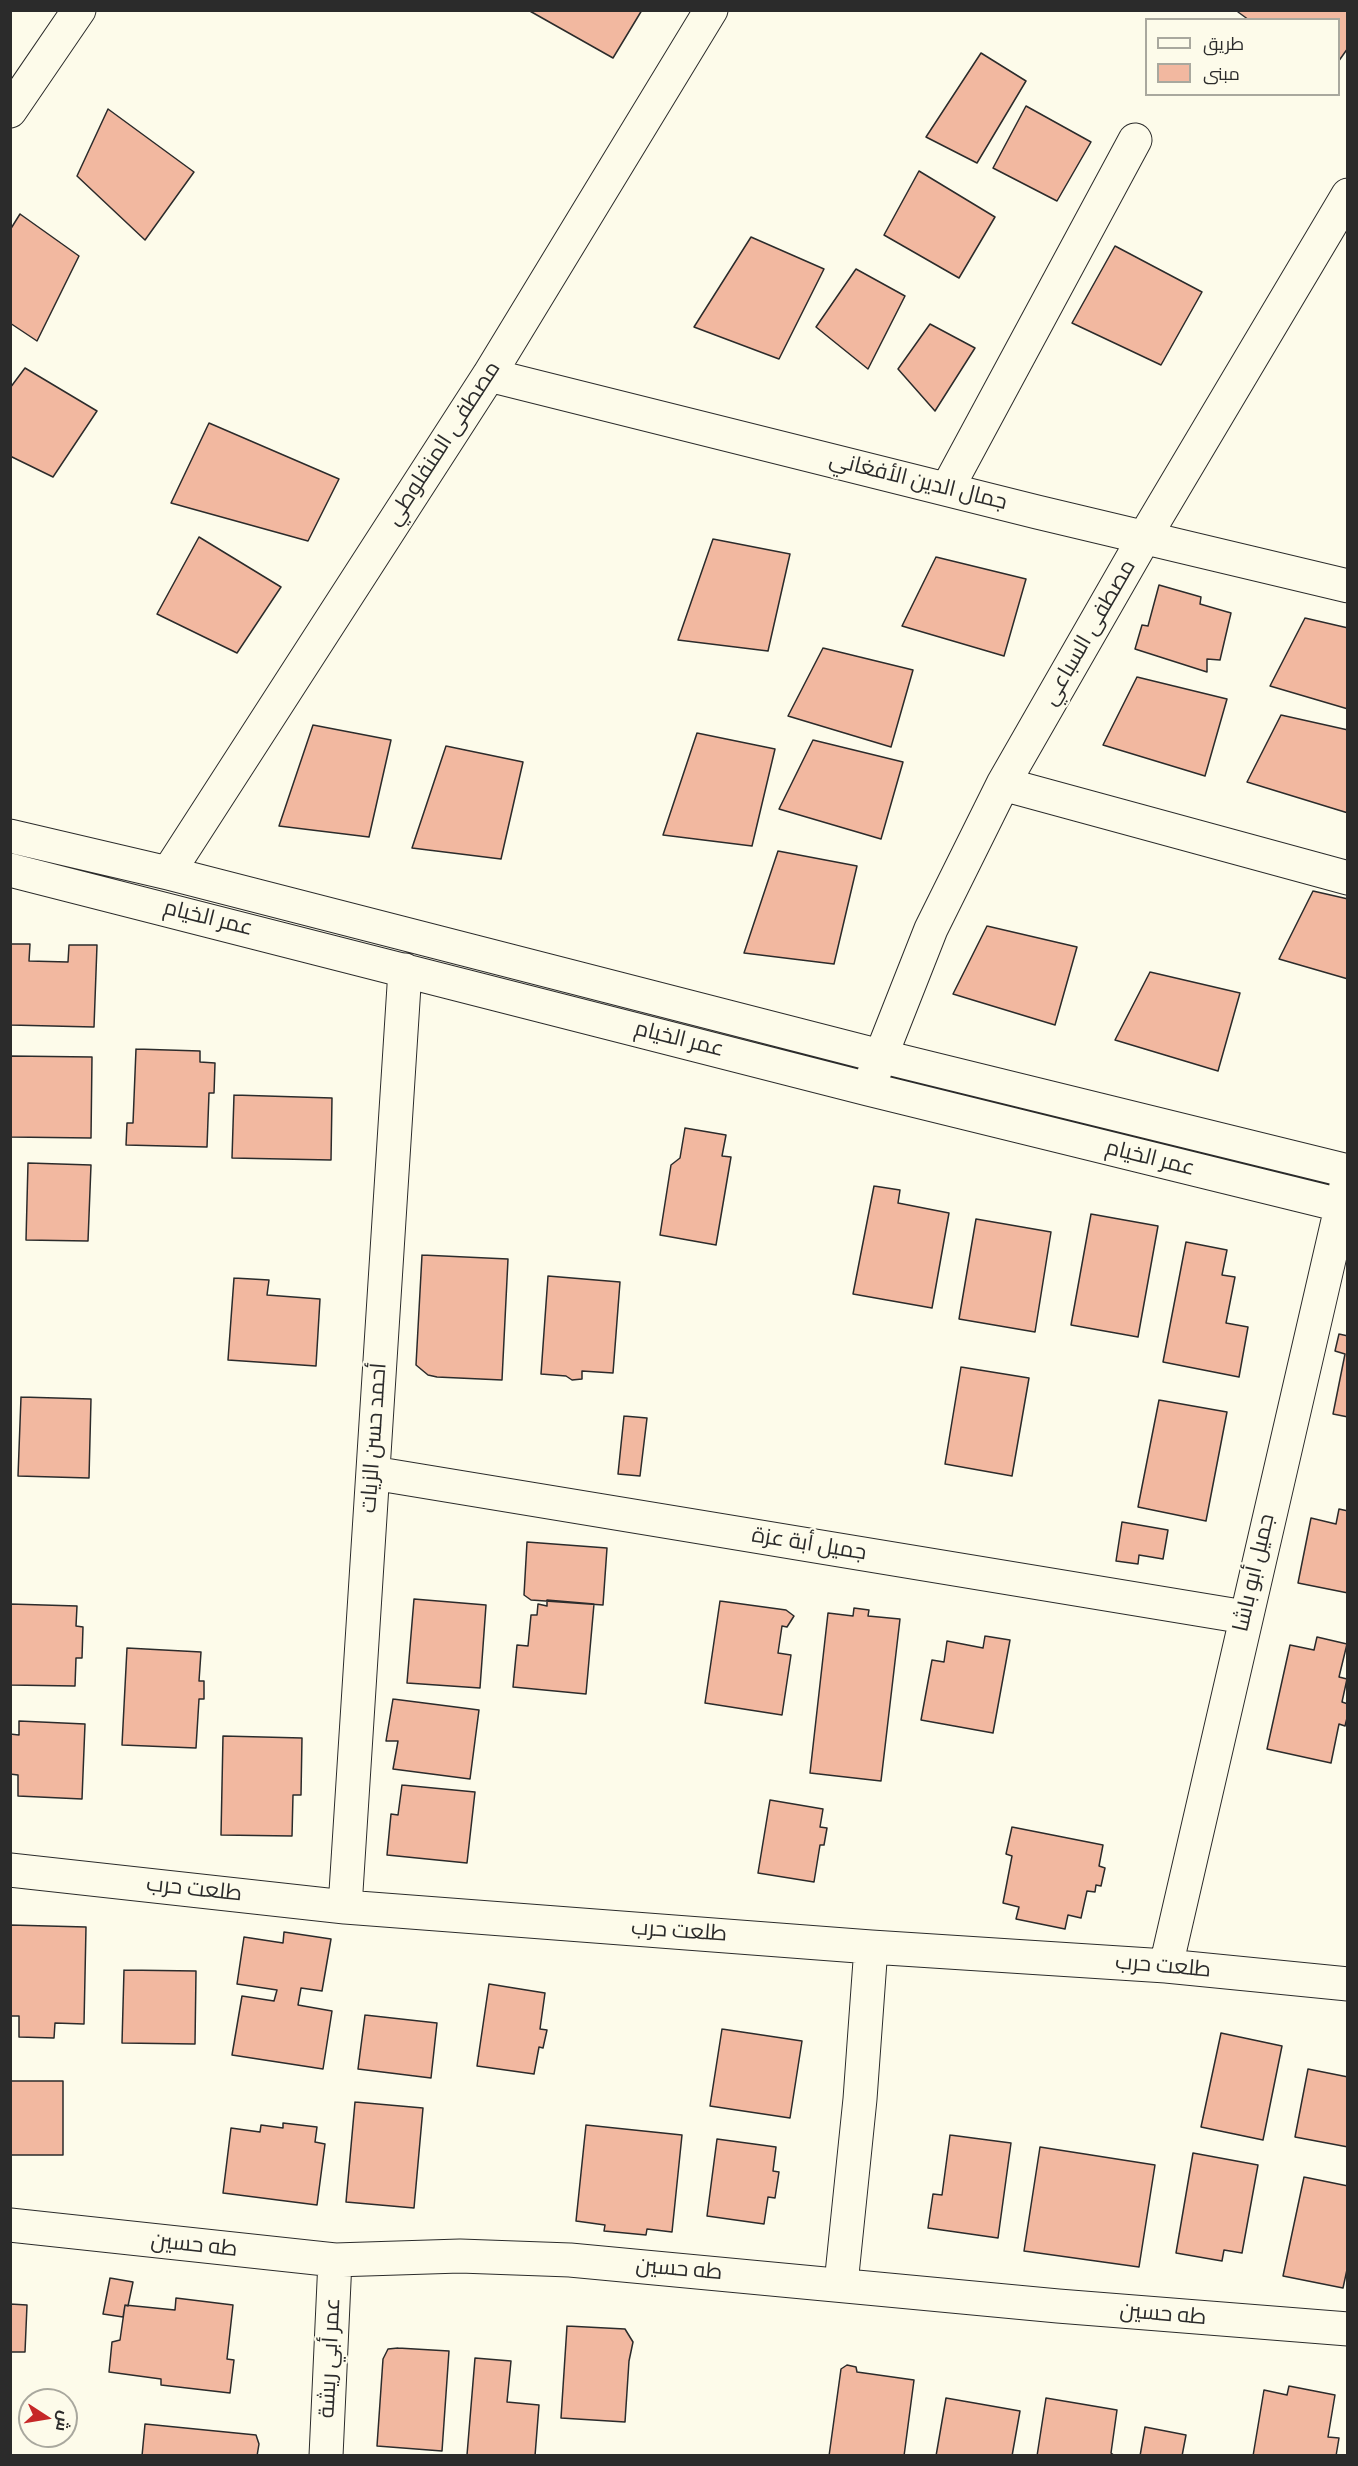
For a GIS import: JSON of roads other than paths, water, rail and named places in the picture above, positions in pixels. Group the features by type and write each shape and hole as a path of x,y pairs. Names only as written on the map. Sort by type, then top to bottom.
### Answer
{"street":[{"path":"10,111 79,10"},
{"name":"مصطفى المنفلوطي","path":"168,873 489,375 711,10"},
{"path":"947,489 1135,140"},
{"name":"مصطفى السباعي","path":"868,1089 931,929 1003,784 1144,538 1347,195"},
{"name":"جمال الدين الأفغاني","path":"489,375 1144,538 1347,586"},
{"path":"1003,784 1347,878"},
{"name":"عمر الخيام","path":"10,836 168,873 880,1056 1347,1171"},
{"name":"عمر الخيام","path":"10,870 868,1089 1345,1198"},
{"name":"أحمد حسن الزيات","path":"345,1907 405,970"},
{"name":"جميل أبو باشا","path":"1166,1966 1245,1617 1345,1198"},
{"name":"جميل أبة عزة","path":"373,1473 1245,1617"},
{"name":"طلعت حرب","path":"10,1870 345,1907 871,1947 1166,1966 1347,1984"},
{"path":"841,2284 860,2098 871,1947"},
{"name":"طه حسين","path":"10,2225 335,2260 460,2256 570,2260 1058,2306 1347,2329"},
{"name":"عمر أبي ريشة","path":"326,2456 335,2260"}]}
